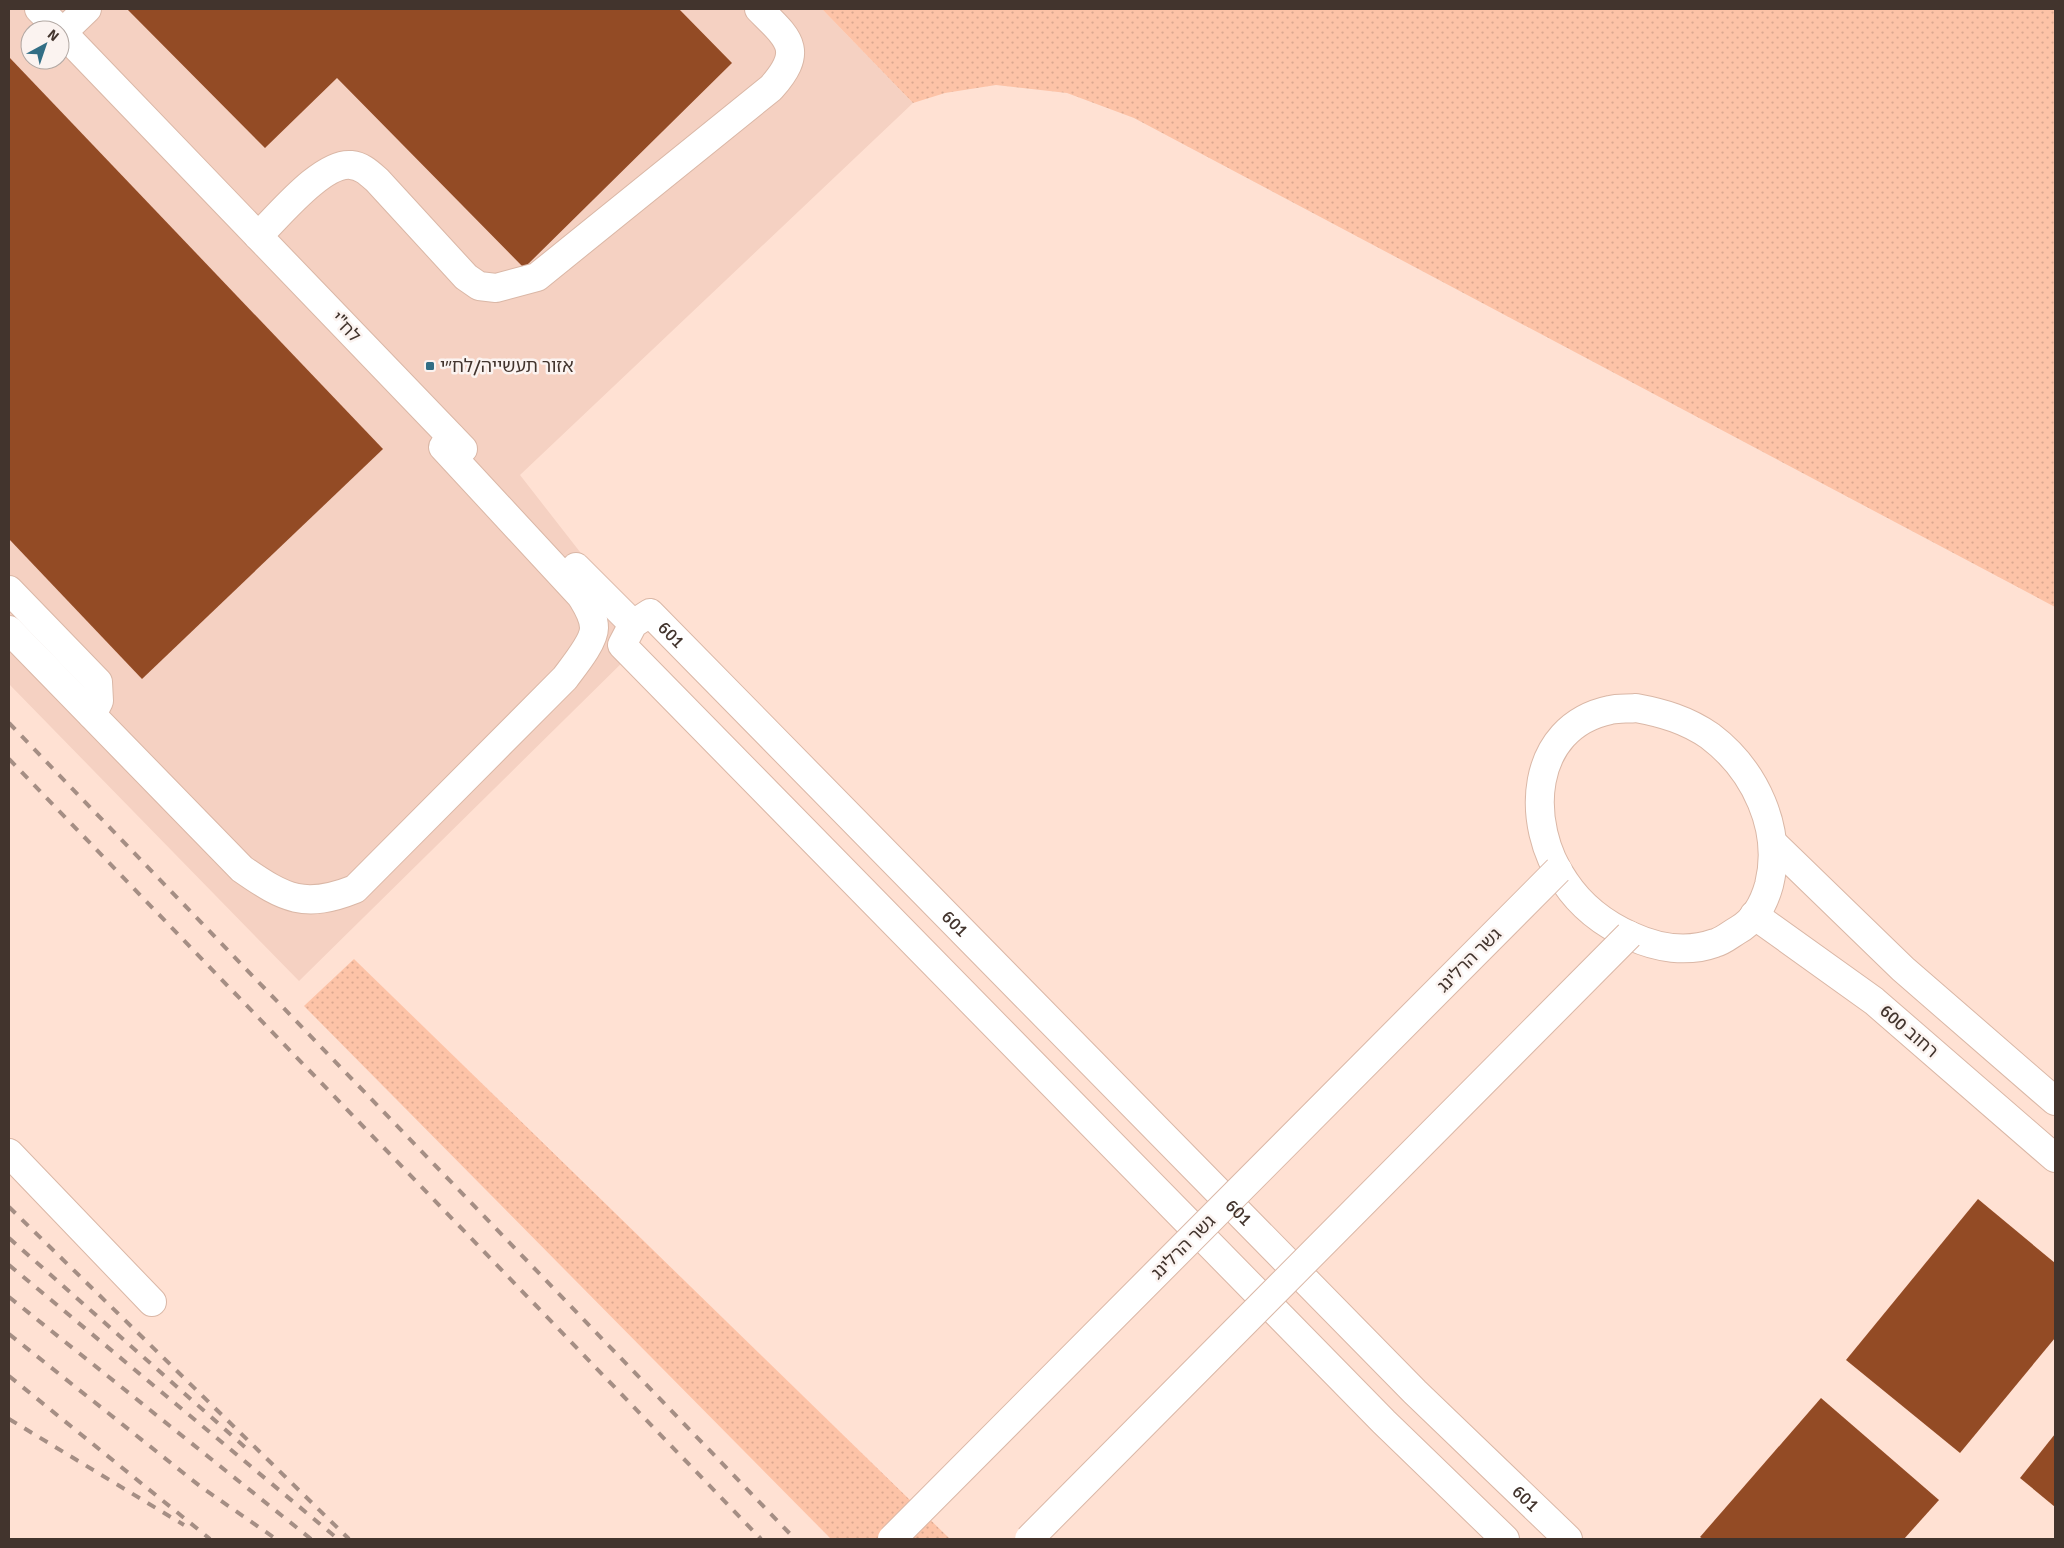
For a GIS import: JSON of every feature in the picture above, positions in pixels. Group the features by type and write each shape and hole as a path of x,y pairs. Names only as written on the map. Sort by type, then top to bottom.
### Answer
{"street":[{"name":"לח\"י","path":"39,9 50,20"},
{"path":"70,23 87,9"},
{"path":"258,236 322,174 336,167 351,165 364,169 377,180 466,277 480,286 496,288 537,277 771,88 782,75 789,65 790,52 788,40 758,9"},
{"name":"לח\"י","path":"70,40 452,437 535,526 633,624"},
{"path":"9,630 242,869 268,887 293,898 318,900 356,889 565,678 581,658 595,630 592,615 581,596 443,447 452,437"},
{"path":"9,590 98,682 99,701 92,715"},
{"name":"601","path":"1505,1539 1384,1422 622,645 633,624 650,612 1415,1392 1568,1539"},
{"path":"1636,708 1662,713 1688,723 1710,736 1738,763 1759,796 1768,821 1773,844 1773,867 1766,895 1754,915 1744,926 1716,943 1693,948 1664,947 1644,942 1600,919 1580,901 1564,880 1543,834 1538,802 1542,776 1552,750 1568,730 1587,718 1610,710 1636,708"},
{"path":"1773,844 1903,969 2055,1101"},
{"name":"גשר הרלינג","path":"892,1539 1558,870"},
{"name":"רחוב 600","path":"1754,915 1874,1000 2055,1158"},
{"path":"1029,1539 1629,935"},
{"path":"9,1153 152,1302"}],"shaded area":[{"path":"9,9 822,9 913,103 520,475 633,620 633,652 299,981 9,684"},
{"path":"822,9 2055,9 2055,607 1134,118 1067,93 996,85 945,93 913,103"},
{"path":"354,959 950,1539 831,1539 304,1006"}],"building":[{"path":"127,9 679,9 732,63 524,268 337,78 265,148"},
{"path":"9,57 383,449 142,679 9,539"},
{"path":"1978,1199 2055,1263 2055,1338 1960,1453 1846,1360"},
{"path":"1821,1398 1939,1500 1904,1539 1703,1539 1700,1537"},
{"path":"2055,1434 2055,1507 2020,1478"}],"railway":[{"path":"9,723 795,1539"},
{"path":"9,759 761,1539"},
{"path":"9,1207 349,1539"},
{"path":"9,1238 246,1448"},
{"path":"9,1265 338,1539"},
{"path":"9,1297 311,1539"},
{"path":"9,1334 201,1487 276,1539"},
{"path":"9,1376 210,1539"},
{"path":"9,1419 184,1525"}],"place":[{"name":"אזור תעשייה/לח״י","path":"430,366"}]}
